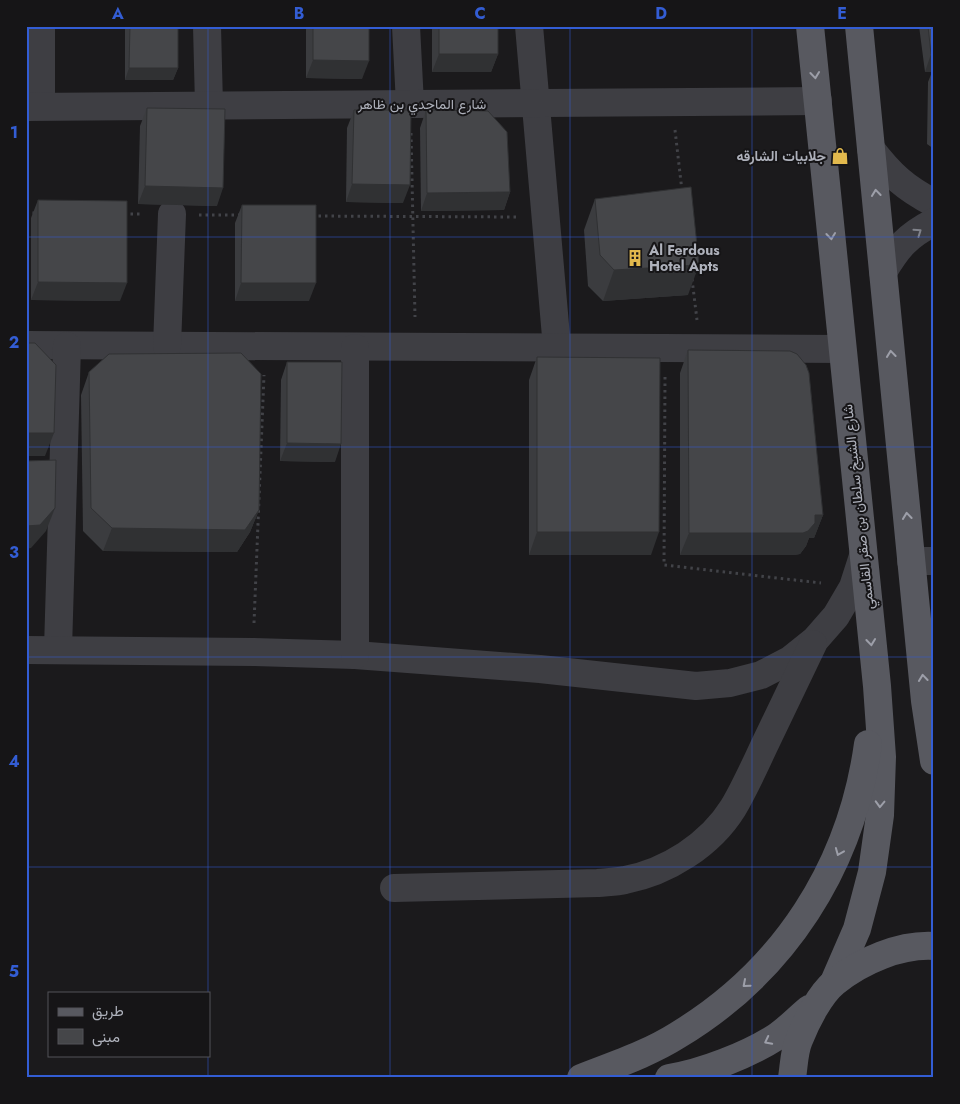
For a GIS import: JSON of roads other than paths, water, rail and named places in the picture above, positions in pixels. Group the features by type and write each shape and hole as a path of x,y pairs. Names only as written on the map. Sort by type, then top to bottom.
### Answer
{"main road":[{"name":"شارع الشيخ سلطان بن صقر القاسمي","path":"792,1078 798,1042 827,991 857,929 872,872 880,815 882,757 877,686 810,26"},
{"path":"859,26 883,272 923,561 925,701 934,761"},
{"path":"581,1078 635,1057 685,1030 716,1009 753,978 786,941 814,901 835,862 851,822 865,769 877,686"},
{"path":"668,1078 730,1060 776,1037 827,991 874,957 919,945 934,946"}],"street":[{"path":"34,106 41,26"},
{"path":"207,26 209,105"},
{"path":"406,26 410,104"},
{"path":"529,26 557,348"},
{"name":"شارع الماجدي بن ظاهر","path":"34,106 818,102"},
{"path":"871,149 890,172 913,192 934,203"},
{"path":"167,346 172,214"},
{"path":"883,272 897,250 916,231 934,222"},
{"path":"26,345 842,349"},
{"path":"58,650 67,346"},
{"path":"355,348 355,655"},
{"path":"26,650 355,655 540,669 696,686 730,683 761,675 790,660 815,640 836,616 853,587 863,556"},
{"path":"394,888 616,881 650,873 674,862 696,848 732,810 745,787 815,640"}],"place":[{"name":"جلابيات الشارقه","path":"840,156"},
{"name":"Al Ferdous Hotel Apts","path":"635,258"}]}
